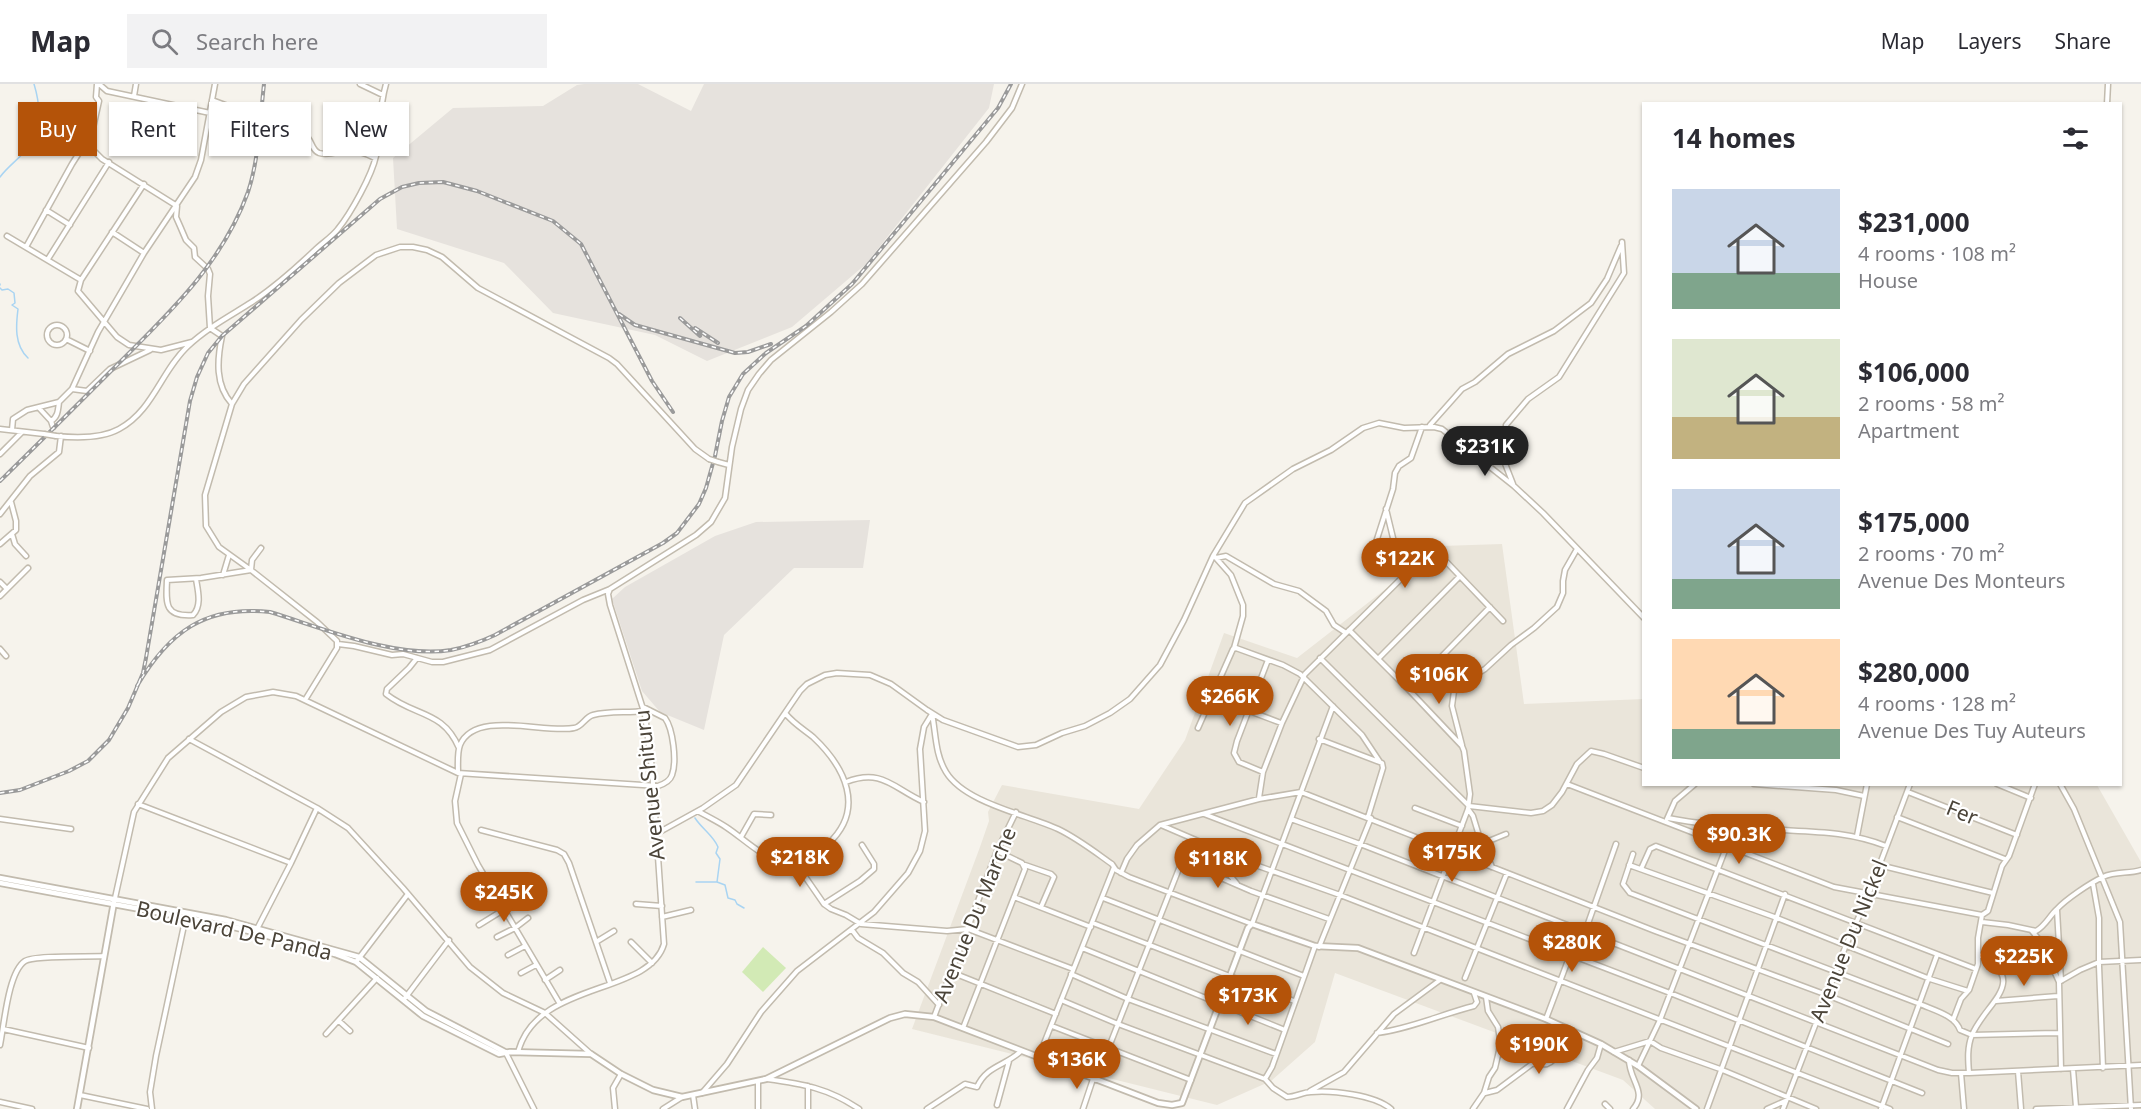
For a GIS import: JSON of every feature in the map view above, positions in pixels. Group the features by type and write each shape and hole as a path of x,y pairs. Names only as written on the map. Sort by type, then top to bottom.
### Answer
{"street":[{"path":"97,110 98,84 107,91 209,113"},
{"path":"134,96 136,84"},
{"path":"215,84 212,100 300,133 309,138 315,150 320,153 328,154 348,150 375,158"},
{"path":"360,84 383,94"},
{"path":"0,429 83,437 118,430 133,420 146,406 186,347 210,328 254,301 286,277 338,229 368,178 375,158 386,84"},
{"path":"729,465 710,459 695,449 609,358 478,288 442,257 413,247 400,247 376,255 339,283 244,384 232,404 205,495 204,510 206,526 219,547 327,630 338,644 392,655 403,654 432,662 443,662 490,650 583,600 610,589 696,535 711,522 725,498 729,465 741,409 748,390 759,374 771,360 862,284 986,142 1012,108 1022,84"},
{"path":"2107,102 2108,84"},
{"path":"12,430 12,423 16,416 27,410 59,402 72,389 105,321 144,253 195,177 209,118"},
{"path":"97,154 177,206"},
{"path":"26,246 78,156"},
{"path":"48,260 109,162"},
{"path":"144,184 81,280 78,287 80,294 117,337 133,346 161,350 192,342"},
{"path":"177,206 176,217 185,238 192,246 195,257 208,268 210,274 208,296 210,328"},
{"path":"46,210 70,225"},
{"path":"112,232 144,253"},
{"path":"7,236 81,280"},
{"path":"1430,425 1462,389 1475,382 1508,354 1554,331 1591,303 1611,271 1622,242 1624,273 1559,377 1528,399 1506,426 1504,461 1514,486"},
{"path":"52,326 61,326 66,330 66,339 62,344 53,344 47,337 48,330 52,326"},
{"path":"210,328 222,336 217,364 224,395 232,404"},
{"path":"66,339 90,351"},
{"path":"72,389 87,391 105,372 150,349"},
{"path":"51,421 55,419 58,412 59,402"},
{"path":"39,408 51,421 53,427"},
{"path":"656,834 698,811 736,785 800,691 821,676 837,673 865,674 881,678 932,713 976,733 1018,747 1036,745 1097,720 1130,699 1145,685 1167,654 1215,557 1245,503 1293,469 1331,450 1363,428 1379,423 1404,428 1442,429 1514,486 1642,616"},
{"path":"1369,564 1393,489 1396,470 1411,458 1422,427"},
{"path":"0,454 22,432"},
{"path":"0,514 30,476 59,452 59,436"},
{"path":"0,544 16,530 11,501"},
{"path":"1386,508 1402,576"},
{"path":"12,534 15,544 26,556"},
{"path":"251,570 252,560 261,549"},
{"path":"1414,953 1442,877 1455,853 1468,807 1469,781 1452,706 1454,691 1459,685 1485,669 1510,645 1534,628 1557,607 1563,594 1565,570 1577,549"},
{"path":"1259,799 1263,772 1282,723 1308,670 1402,576 1432,550 1435,550 1503,621"},
{"path":"223,575 229,555"},
{"path":"1215,557 1226,556 1274,584 1299,591 1326,611 1334,625 1348,632 1378,659 1462,746"},
{"path":"1198,728 1234,648 1243,616 1243,605 1231,574 1215,557"},
{"path":"0,596 28,568"},
{"path":"196,579 199,604 197,612 187,616 171,611 166,601 167,580 196,579 251,570"},
{"path":"1378,659 1460,576"},
{"path":"0,582 7,589"},
{"name":"Avenue Shituru","path":"610,589 608,594 610,605 644,709 650,747 664,944 660,956 652,963"},
{"path":"1409,690 1490,607"},
{"path":"305,700 338,644"},
{"path":"1234,648 1294,670 1304,678 1362,735 1382,763 1383,768 1370,818 1340,895 1294,1001 1266,1079"},
{"path":"0,649 6,656"},
{"path":"417,658 387,689 386,694 401,704 447,726 459,748"},
{"path":"1320,658 1468,807 1481,843 1493,867"},
{"path":"1263,772 1239,762 1234,753 1268,660"},
{"path":"77,1109 131,818 159,769 173,753 221,712 252,695 278,692 305,700 459,773 653,787 664,784 671,777 673,768 672,737 665,718 644,709 592,715 574,728 486,726 477,729 462,742 459,748 459,773 455,801 456,818 461,832 491,888 560,1004"},
{"path":"1212,697 1282,723"},
{"path":"189,739 317,808 348,828 449,940 470,967 486,981 503,993 545,1013 591,1054 621,1074 661,1093 682,1097 758,1082 896,1016 918,1014 934,1017 1040,1056 1158,1103 1181,1106 1333,706"},
{"path":"698,811 776,859 789,861 823,848 839,832 848,810 849,798 846,782 837,766 818,743 785,713"},
{"path":"701,1094 727,1064 752,1025 797,971 831,943 861,924 887,899 913,864 924,840 920,749 924,727 932,713"},
{"path":"932,713 939,758 950,778 968,793 1061,830 1121,873 1251,924 1317,946 1358,948 1546,1019 1601,1044 1638,1065 1696,1109"},
{"path":"1319,740 1380,762"},
{"path":"1468,807 1537,813 1552,805 1567,784 1577,764 1591,752 1605,754 1642,767"},
{"path":"846,782 867,776 881,778 924,802"},
{"path":"1567,784 1667,820 1834,887 1982,915 1987,912 2005,859 2009,856 2035,786"},
{"path":"1667,820 1673,804 1693,786"},
{"path":"1781,786 1836,790 1864,796"},
{"path":"1857,836 1866,786"},
{"name":"Avenue Du Nickel","path":"1783,1109 1910,786"},
{"path":"2002,786 2031,798"},
{"path":"2061,786 2074,809 2120,922 2131,1107"},
{"path":"1121,873 1137,845 1160,825 1259,799 1300,792 1689,944 1827,995 1948,1044"},
{"name":"Fer","path":"1908,792 2017,835"},
{"path":"138,804 291,863"},
{"path":"256,930 317,808"},
{"path":"1416,808 1462,826"},
{"name":"Avenue Du Marche","path":"934,1017 997,851 1016,812"},
{"path":"741,837 754,814 771,815"},
{"path":"1203,814 1570,954 1922,1093"},
{"path":"1897,817 2005,859"},
{"path":"0,819 71,829"},
{"path":"1291,819 1817,1021 1938,1070 1969,1073 2141,1065"},
{"path":"1667,820 1857,836 1886,846"},
{"path":"1160,825 1271,871 1340,895 1796,1071 1882,1108 1890,1109"},
{"path":"1638,1065 1660,1020 1734,827"},
{"path":"481,830 564,854 610,983"},
{"path":"1455,853 1506,834"},
{"path":"1083,1109 1191,838"},
{"path":"1204,843 1238,885"},
{"path":"1585,932 1616,844"},
{"path":"825,904 874,869 874,864 862,845"},
{"path":"1641,869 1650,849 1656,846 1976,969"},
{"path":"997,851 1025,865 1052,874 1054,877 1041,908"},
{"path":"1633,854 1623,884 1630,892 1920,1004 1953,1020 1958,1024 1960,1030 1972,1035 2059,1033"},
{"path":"789,861 806,878 825,904 861,924 947,931 968,930 1073,969"},
{"path":"1182,861 1263,895 1329,919"},
{"path":"963,1028 1025,865"},
{"path":"1629,865 1777,918 1968,992"},
{"path":"1879,865 1993,893"},
{"path":"1040,1056 1114,867"},
{"path":"1982,922 2032,931 2042,927 2057,909 2101,878 2141,870"},
{"path":"1466,978 1507,873"},
{"path":"0,878 114,901"},
{"path":"0,883 114,901"},
{"path":"2093,884 2099,918 2103,1068"},
{"path":"472,898 491,888"},
{"path":"358,960 408,894"},
{"path":"1707,1109 1720,1069 1750,996 1785,894"},
{"path":"1013,897 1149,944 1294,1001"},
{"path":"1103,898 1304,976"},
{"name":"Boulevard De Panda","path":"114,901 256,930 358,960 382,974 423,1016 480,1042 499,1054 506,1052 591,1054"},
{"path":"479,925 518,901"},
{"path":"636,904 662,906"},
{"path":"2057,909 2061,1070"},
{"path":"662,917 691,910"},
{"path":"152,1109 150,1092 156,1056 187,915"},
{"path":"1953,1020 1961,999 1968,992 1976,969 1982,915"},
{"path":"497,937 528,918"},
{"path":"852,930 858,938 883,953 903,973 918,982 939,1005"},
{"path":"596,942 614,931"},
{"path":"1546,1019 1579,931"},
{"path":"2032,931 2041,942 2060,982"},
{"path":"405,998 449,940"},
{"path":"518,1052 528,1029 545,1013 560,1004 637,972 652,963 631,942"},
{"path":"508,955 525,946"},
{"path":"1082,948 1285,1029"},
{"path":"1882,1108 1938,955"},
{"path":"1969,1073 1969,1045 1972,1035 2002,990 2002,976 1998,968 1979,955"},
{"path":"0,1045 13,979 26,960 104,956"},
{"name":"Boulevard De Panda","path":"358,960 376,979 405,998"},
{"path":"2060,982 2099,962 2141,960"},
{"path":"521,973 536,965"},
{"path":"545,980 560,970"},
{"path":"951,972 1056,1014"},
{"path":"326,1034 382,974"},
{"path":"1071,974 1128,999 1276,1054"},
{"path":"1061,1000 1118,1024 1266,1079 1273,1088 1287,1097 1309,1092 1344,1072 1394,1014 1440,980"},
{"path":"1377,1034 1474,1006 1477,1002 1474,993"},
{"path":"1993,1002 2058,996"},
{"path":"1473,1109 1484,1093 1489,1077 1495,1068 1500,1040 1496,1022 1488,1011 1486,997"},
{"path":"339,1021 350,1031"},
{"path":"1051,1026 1191,1080"},
{"path":"1484,1093 1497,1090 1532,1064 1545,1065 1550,1062 1560,1048 1567,1028"},
{"path":"3,1029 89,1048"},
{"path":"1614,1052 1650,1041 1661,1048 1720,1069 1787,1099 1816,1109"},
{"path":"1567,1109 1597,1058 1601,1044"},
{"path":"927,1109 965,1084 977,1087 986,1073 1022,1050"},
{"path":"506,1052 534,1109"},
{"path":"997,1105 1009,1060"},
{"path":"1629,1060 1631,1077 1640,1094 1639,1102 1634,1109"},
{"path":"2073,1069 2076,1108"},
{"path":"2018,1071 2021,1109"},
{"path":"1961,1073 1964,1109"},
{"path":"615,1109 613,1088 621,1074"},
{"path":"766,1079 808,1085 843,1098 859,1109"},
{"path":"758,1082 758,1109"},
{"path":"808,1085 808,1109"},
{"path":"1309,1092 1354,1096 1380,1102 1391,1109"},
{"path":"80,1095 147,1109"},
{"path":"693,1095 694,1109"},
{"path":"663,1109 682,1097"},
{"path":"1767,1109 1787,1099"},
{"path":"0,1102 32,1109"},
{"path":"1605,1104 1610,1109"},
{"path":"2036,1109 2141,1105"}],"shaded area":[{"path":"638,84 691,111 704,84 994,84 989,108 866,264 792,327 707,361 655,335 553,313 504,263 397,229 393,158 409,156 409,145 453,108 543,106 577,85"},
{"path":"870,520 863,568 794,568 724,635 704,730 660,712 642,691 612,599 625,587 715,536 756,522"},
{"path":"1502,544 1524,704 1642,699 1642,786 2098,786 2141,862 2141,1109 1655,1109 1623,1080 1335,973 1315,1042 1271,1081 1217,1105 912,1029 980,847 989,821 988,812 1002,785 1139,809 1185,740 1224,633 1297,658 1441,546"}],"green space":[{"path":"763,947 786,968 763,992 742,972"}],"waterway":[{"path":"0,177 27,149 38,126 39,109 34,84"},
{"path":"0,288 14,293 15,303 12,305 18,309 18,341 28,358"},
{"path":"695,818 718,847 716,853 720,859 717,882 725,885 728,898 735,900 744,908"},
{"path":"696,882 716,882"}],"railway":[{"path":"0,481 136,346 209,265 237,218 252,179 264,84"},
{"path":"137,686 149,667 176,637 191,626 226,613 270,612 384,646 430,652 451,650 495,635 663,543 677,533 699,504 715,456 729,397 743,374 766,353 806,326 852,284 998,108 1011,84"},
{"path":"0,793 20,790 69,771 88,761 109,740 128,708 143,673 190,401 197,377 208,353 222,336 380,199 402,187 419,183 443,182 477,191 553,221 581,244 652,381 673,412"},
{"path":"619,314 635,325 735,353 748,352 771,344"},
{"path":"680,318 700,336"},
{"path":"695,328 718,343"}]}
